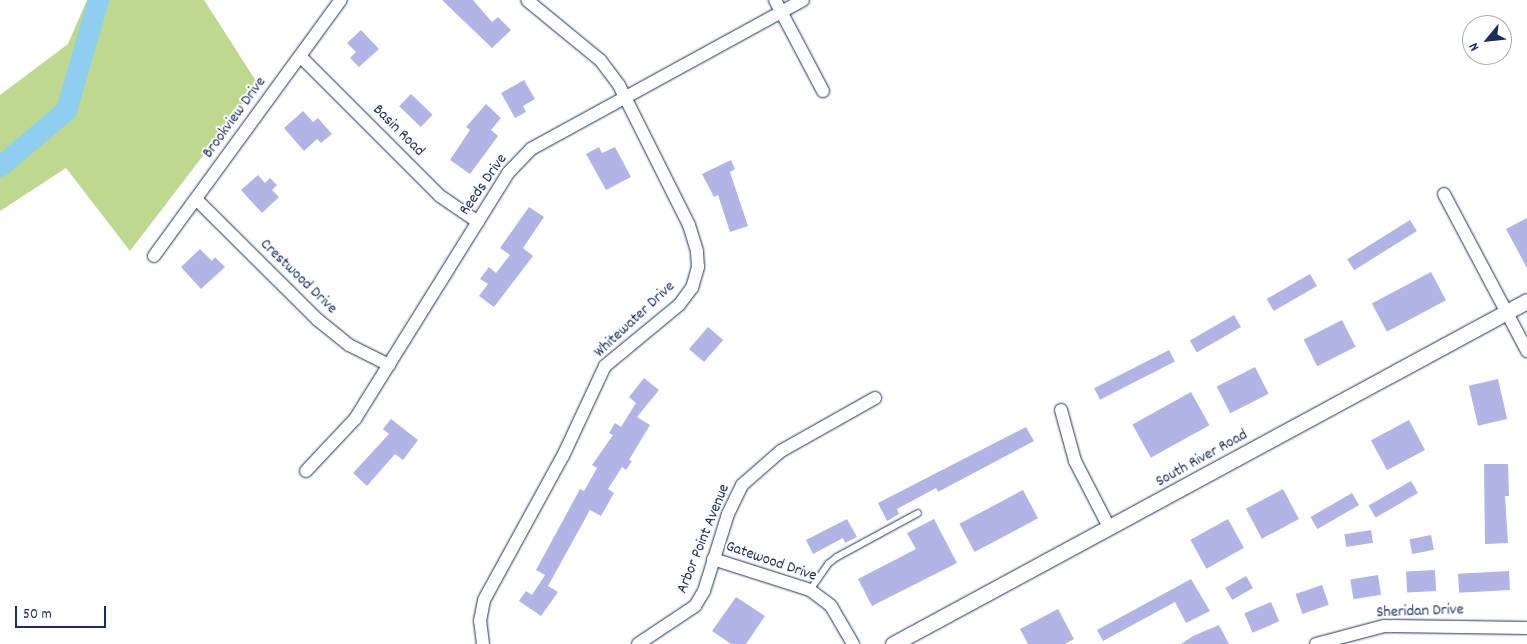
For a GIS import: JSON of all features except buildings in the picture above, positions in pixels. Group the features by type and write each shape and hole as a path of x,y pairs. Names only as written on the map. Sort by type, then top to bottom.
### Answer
{"street":[{"name":"Brookview Drive","path":"154,256 342,0"},
{"path":"527,0 600,60 626,99"},
{"path":"775,0 823,91"},
{"name":"Reeds Drive","path":"306,470 355,419 508,173 531,149 782,14 803,0"},
{"name":"Basin Road","path":"300,56 440,196 478,222"},
{"name":"Whitewater Drive","path":"483,644 480,621 484,600 563,456 605,366 679,306 692,288 698,267 697,251 690,225 626,99"},
{"path":"1444,194 1509,311 1527,351"},
{"name":"Crestwood Drive","path":"196,199 318,320 349,345 389,365"},
{"name":"South River Road","path":"893,644 1110,529 1527,302"},
{"name":"Arbor Point Avenue","path":"638,644 695,606 704,591 728,514 742,485 781,451 875,398"},
{"path":"1060,410 1075,461 1110,529"},
{"name":"Gatewood Drive","path":"713,559 810,590 832,606 854,644"},
{"name":"Sheridan Drive","path":"1316,644 1384,626 1527,628"}],"lane":[{"path":"810,590 828,564 837,557 918,513"}],"green space":[{"path":"87,0 204,0 258,84 130,251 66,168 0,211 0,95 68,44"}],"waterway":[{"path":"0,166 66,110 98,0"}]}
